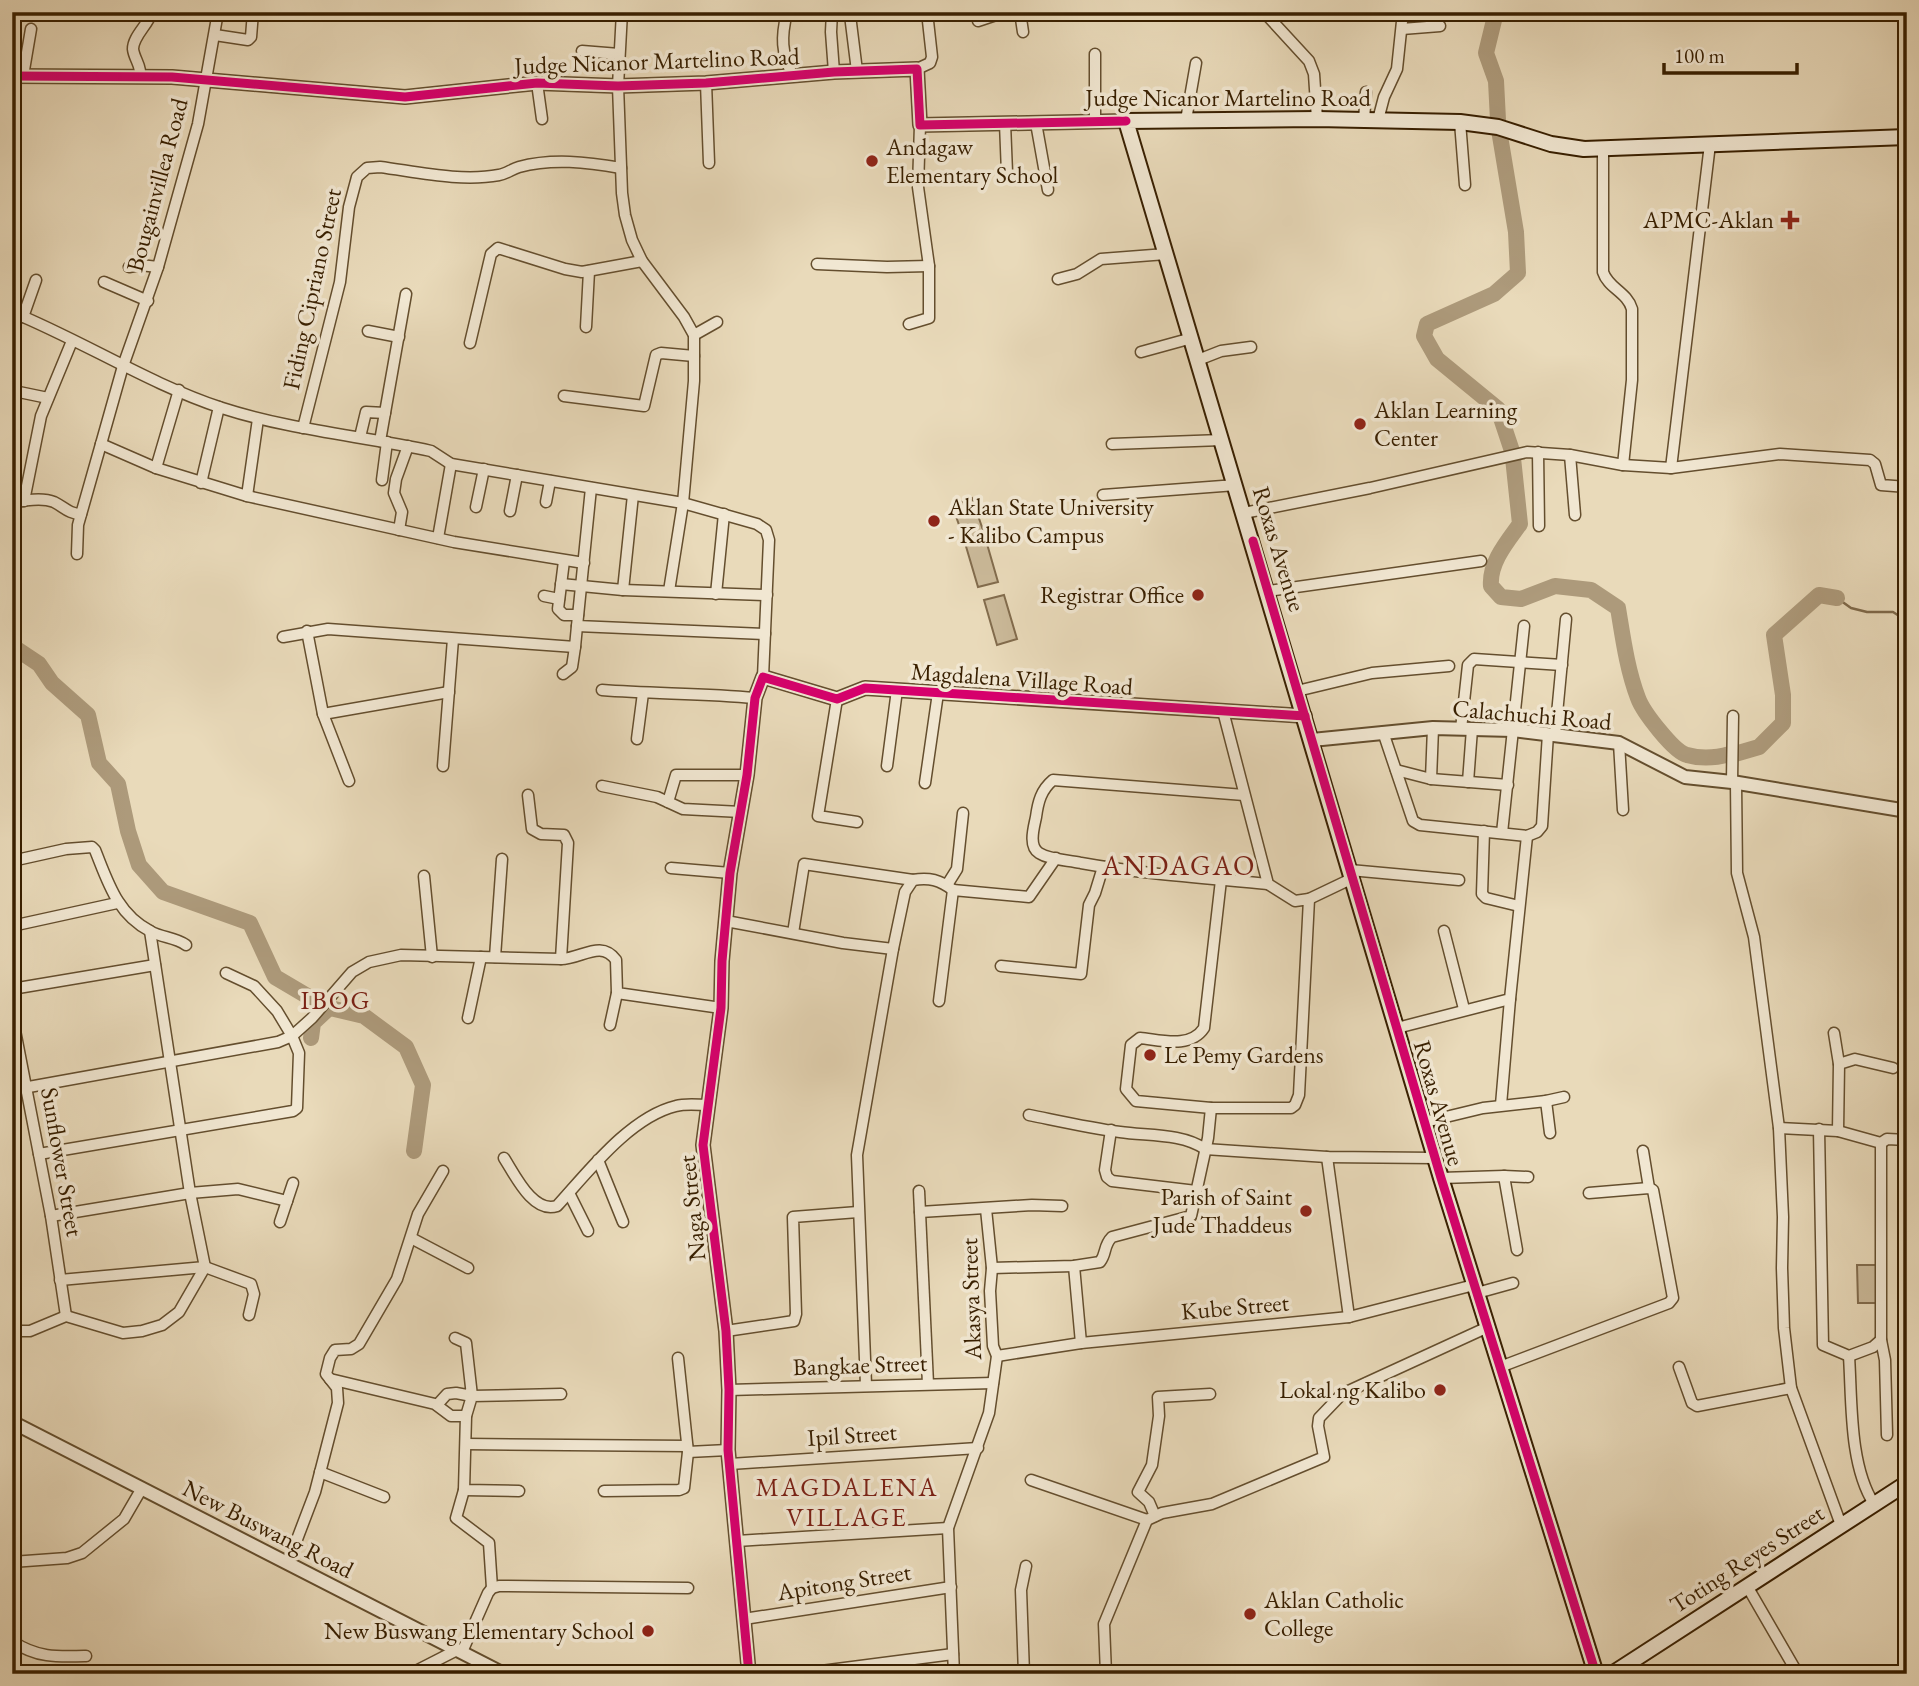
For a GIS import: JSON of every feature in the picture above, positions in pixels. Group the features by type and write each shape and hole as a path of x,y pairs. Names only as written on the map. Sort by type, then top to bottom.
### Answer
{"main road":[{"name":"Judge Nicanor Martelino Road","path":"1126,121 1317,119 1460,122 1497,127 1566,147 1603,149 1907,137"},
{"name":"Roxas Avenue","path":"1126,121 1441,1178 1596,1674"},
{"name":"Toting Reyes Street","path":"1612,1674 1907,1483"}],"street":[{"path":"140,77 141,72 133,49 135,40 146,26 152,12"},
{"name":"Bougainvillea Road","path":"77,554 78,524 123,366 158,267 198,124 218,12"},
{"path":"215,35 248,40 251,37 253,12"},
{"path":"622,12 618,86 625,215 632,240 642,261 684,317 694,335 683,503 669,591"},
{"path":"787,12 782,39 783,53 793,76"},
{"path":"832,12 834,72"},
{"path":"978,21 1004,12"},
{"path":"1020,12 1023,32"},
{"path":"1264,12 1309,61 1314,74 1317,119"},
{"path":"1371,120 1397,69 1403,12"},
{"path":"850,15 857,71"},
{"path":"909,324 929,317 929,266 918,187 920,125 917,69 930,63 932,57 928,21"},
{"path":"1402,29 1440,26"},
{"path":"18,76 32,29"},
{"path":"582,51 619,54"},
{"path":"1095,54 1095,122"},
{"path":"1186,120 1196,63"},
{"name":"Judge Nicanor Martelino Road","path":"18,76 207,79 405,97 537,83 618,86 706,83 834,72 917,69"},
{"path":"537,83 542,119"},
{"path":"706,83 709,163"},
{"path":"1366,92 1371,120"},
{"name":"Judge Nicanor Martelino Road","path":"920,125 1126,121"},
{"path":"1460,122 1465,185"},
{"path":"1005,123 1007,173"},
{"path":"1036,123 1048,190"},
{"path":"1671,468 1710,144"},
{"path":"1603,149 1603,272 1605,278 1630,301 1632,309 1632,380 1623,465"},
{"name":"Fiding Cipriano Street","path":"303,428 340,282 349,207 357,177 367,168 380,167 464,177 499,175 518,167 546,162 621,168"},
{"path":"470,343 491,254 498,248 565,269 589,271 642,261"},
{"path":"1058,279 1077,274 1101,259 1166,254"},
{"path":"817,264 929,266"},
{"path":"129,267 158,267"},
{"path":"586,327 589,271"},
{"path":"23,317 36,280"},
{"path":"104,282 148,300"},
{"path":"382,480 385,413 407,294"},
{"path":"12,312 123,366 219,407 258,419 431,451 451,464 683,503 757,524 766,530 769,540 763,677 755,698 703,693 602,690"},
{"path":"694,335 718,322"},
{"path":"368,331 399,337"},
{"path":"1141,352 1192,338"},
{"path":"24,501 35,436 72,341"},
{"path":"1198,360 1221,351 1251,347"},
{"path":"564,396 644,406 656,355 661,353 694,356"},
{"path":"156,468 179,390"},
{"path":"12,401 19,392 48,398"},
{"path":"201,483 219,407"},
{"path":"360,437 366,412 385,413"},
{"path":"247,496 258,419"},
{"path":"1112,444 1223,440"},
{"path":"101,444 156,468 247,496 438,538 584,563"},
{"path":"399,530 402,512 394,493 398,472 408,446"},
{"path":"1244,513 1370,488 1517,454 1538,452 1623,465 1671,468 1780,454 1870,460 1875,464 1881,485 1907,487"},
{"path":"1538,452 1539,526"},
{"path":"1570,455 1575,515"},
{"path":"438,538 451,464"},
{"path":"477,507 484,469"},
{"path":"510,511 517,475"},
{"path":"547,502 550,481"},
{"path":"1103,495 1236,485"},
{"path":"563,674 572,667 583,587 591,488"},
{"path":"623,590 633,495"},
{"path":"12,503 52,501 72,513 81,514"},
{"path":"716,594 724,514"},
{"path":"564,561 560,613 578,620 765,634"},
{"path":"1268,591 1481,561"},
{"path":"561,584 623,590 767,595"},
{"path":"544,596 559,599"},
{"path":"1383,732 1413,821 1420,825 1502,833 1527,835 1537,832 1543,822 1566,619"},
{"path":"1502,833 1524,626"},
{"path":"283,637 328,629 575,647"},
{"path":"307,631 323,714 349,781"},
{"path":"443,765 453,639"},
{"path":"1468,782 1466,729 1470,661 1474,659 1562,665"},
{"path":"1297,691 1373,673 1449,666"},
{"path":"763,677 837,699 818,816 857,822"},
{"name":"Magdalena Village Road","path":"837,699 865,688 1305,716"},
{"path":"887,766 897,690"},
{"path":"323,714 449,692"},
{"path":"637,739 643,693"},
{"path":"925,783 938,693"},
{"name":"Naga Street","path":"749,1674 728,1450 726,1331 704,1145 721,1008 730,873 747,775 755,698"},
{"path":"1223,711 1268,884"},
{"path":"1733,716 1737,873 1754,937 1779,1128 1784,1328 1791,1388 1841,1525"},
{"path":"1431,779 1433,728"},
{"name":"Calachuchi Road","path":"1312,740 1433,728 1513,730 1619,743 1679,775 1907,811"},
{"path":"1619,743 1623,810"},
{"path":"1396,770 1431,779 1508,785"},
{"path":"668,802 676,775 747,775"},
{"path":"1244,794 1054,780 1043,790 1033,836 1034,848 1039,853 1056,858 1103,867 1268,884 1295,901 1309,899 1352,874 1459,880"},
{"path":"603,786 648,794 683,809 741,812"},
{"path":"528,795 533,829 541,834 564,835 568,843 561,960"},
{"path":"939,1001 950,888 957,869 963,813"},
{"path":"1484,831 1482,894 1486,898 1520,906"},
{"path":"1501,1105 1527,835"},
{"path":"12,861 66,849 92,847 117,903 150,931 176,938 186,945"},
{"path":"793,933 804,864 913,880 927,877 950,888 1029,897 1056,858"},
{"path":"495,957 502,859"},
{"path":"1001,966 1081,974 1089,905 1103,867"},
{"path":"671,868 730,873"},
{"path":"424,876 432,957"},
{"path":"866,1385 857,1155 893,949 905,892 913,880"},
{"path":"1222,880 1204,1028 1194,1038 1183,1042 1140,1038 1135,1040 1131,1045 1126,1089 1136,1101 1212,1108 1285,1109 1295,1105 1309,899"},
{"path":"12,926 117,903"},
{"path":"726,921 843,943 893,949"},
{"path":"12,1331 30,1331 66,1316 123,1333 162,1325 179,1312 205,1267 190,1193 150,931"},
{"path":"1444,931 1464,1009"},
{"path":"12,1090 278,1042 292,1036 312,1018 352,972 369,962 401,955 561,960 573,959 593,950 609,952 616,960 617,993 610,1025"},
{"path":"468,1018 481,957"},
{"path":"12,989 155,965"},
{"path":"39,1154 181,1132 293,1111 297,1108 299,1053 292,1036 265,996 254,986 226,973"},
{"path":"617,993 721,1008"},
{"path":"1397,1028 1510,999"},
{"name":"Sunflower Street","path":"12,1015 51,1216 66,1316"},
{"path":"1835,1033 1839,1064 1838,1131"},
{"path":"1839,1064 1855,1059 1893,1068"},
{"path":"1425,1122 1501,1105 1563,1097"},
{"path":"1546,1101 1550,1133"},
{"path":"504,1158 528,1194 540,1205 550,1208 557,1206 598,1160 627,1133 655,1115 676,1106 709,1105"},
{"path":"992,1268 1074,1266 1100,1262 1104,1256 1104,1247 1112,1237 1191,1216 1212,1108"},
{"path":"1029,1115 1195,1142 1205,1149 1327,1157 1435,1158"},
{"path":"1779,1128 1838,1131 1881,1143 1887,1139 1907,1140"},
{"path":"1819,1129 1823,1345 1849,1356 1873,1347 1881,1340"},
{"path":"1111,1130 1105,1170 1112,1181 1196,1191"},
{"path":"1881,1143 1881,1340 1885,1360 1887,1435"},
{"path":"1500,1367 1669,1303 1673,1298 1654,1194 1649,1188 1643,1151"},
{"path":"1327,1157 1349,1317"},
{"path":"598,1160 623,1222"},
{"path":"288,1563 315,1492 338,1403 337,1388 326,1372 332,1353 340,1349 351,1349 359,1344 397,1279 418,1214 443,1171"},
{"path":"1504,1176 1517,1250"},
{"path":"1441,1178 1528,1177"},
{"path":"280,1222 293,1183"},
{"path":"1589,1193 1649,1188"},
{"path":"51,1216 190,1193 238,1189 287,1200"},
{"path":"919,1191 928,1384"},
{"path":"569,1194 588,1231"},
{"path":"920,1212 1062,1206"},
{"name":"Akasya Street","path":"954,1674 948,1528 989,1413 997,1356 993,1346 990,1291 992,1268 986,1209"},
{"path":"726,1331 794,1321 793,1217 858,1212"},
{"path":"411,1238 468,1268"},
{"path":"1074,1266 1081,1343"},
{"path":"60,1280 205,1267 251,1284 254,1294 249,1314"},
{"name":"Kube Street","path":"997,1356 1081,1343 1349,1317 1513,1283"},
{"path":"1031,1480 1151,1518 1212,1504 1324,1457 1319,1418 1342,1394 1488,1327"},
{"path":"410,1674 459,1651 492,1588 489,1543 456,1518 464,1490 466,1416 472,1396 466,1343 455,1338"},
{"path":"1849,1356 1855,1449 1867,1494 1874,1504"},
{"path":"604,1491 684,1488 688,1449 678,1357"},
{"path":"1679,1367 1692,1403 1698,1405 1791,1388"},
{"path":"330,1379 437,1405 450,1416 466,1416"},
{"name":"Bangkae Street","path":"729,1390 993,1383"},
{"path":"437,1405 447,1394 456,1393 472,1396 561,1394"},
{"path":"1106,1674 1104,1624 1151,1518 1146,1499 1138,1492 1152,1465 1159,1416 1158,1397 1210,1394"},
{"name":"New Buswang Road","path":"12,1422 504,1674"},
{"path":"466,1444 728,1450"},
{"name":"Ipil Street","path":"730,1464 978,1448"},
{"path":"320,1472 384,1497"},
{"path":"12,1562 67,1558 82,1553 124,1520 142,1488"},
{"path":"464,1490 519,1491"},
{"path":"737,1541 948,1528"},
{"path":"1024,1674 1021,1590 1026,1566"},
{"path":"1747,1586 1798,1674"},
{"name":"Apitong Street","path":"744,1619 951,1587"},
{"path":"492,1588 688,1588"},
{"path":"12,1641 26,1650 47,1657 86,1656"},
{"path":"798,1674 884,1668 953,1654"}],"shaded area":[{"path":"972,498 984,533 964,539 952,505"},
{"path":"985,537 998,582 978,587 965,543"},
{"path":"1004,595 1017,639 997,645 984,600"},
{"path":"1857,1265 1876,1265 1877,1303 1858,1303"}],"waterway":[{"path":"1496,12 1486,53 1496,81 1498,120"},
{"path":"1499,130 1516,232 1518,273 1494,294 1427,324 1424,336 1437,359 1498,409 1512,451"},
{"path":"1513,458 1520,524 1496,561 1491,586 1501,597 1521,599 1555,586 1591,590 1618,608 1634,687 1652,721 1675,747 1687,755 1708,758 1730,754"},
{"path":"1735,754 1759,747 1783,723 1783,695 1774,635 1819,595 1837,598"},
{"path":"1837,598 1851,608 1867,612 1893,612 1907,621"},
{"path":"12,646 39,664 52,683 88,715 99,763 118,784 128,831 139,865 163,892 250,923 275,977 319,1003"},
{"path":"326,1007 364,1016 406,1047 423,1085 414,1151"},
{"path":"311,1038 313,1023 329,1008"}],"cycle path":[{"path":"12,76 172,77 405,97 537,83 618,86 706,83 834,72 917,69 920,125 1126,121"},
{"path":"1253,541 1441,1178 1596,1674"},
{"path":"749,1674 728,1450 726,1331 703,1145 721,1008 722,961 730,873 747,775 755,698 763,677 837,699 865,688 1305,716"}],"place":[{"name":"Andagaw Elementary School","path":"872,161"},
{"name":"APMC-Aklan","path":"1790,220"},
{"name":"Aklan Learning Center","path":"1360,424"},
{"name":"Aklan State University - Kalibo Campus","path":"934,521"},
{"name":"Registrar Office","path":"1198,595"},
{"name":"Le Pemy Gardens","path":"1150,1055"},
{"name":"Parish of Saint Jude Thaddeus","path":"1306,1211"},
{"name":"Lokal ng Kalibo","path":"1440,1390"},
{"name":"Aklan Catholic College","path":"1250,1614"},
{"name":"New Buswang Elementary School","path":"648,1631"}],"district":[{"name":"ANDAGAO","path":"1179,865"},
{"name":"IBOG","path":"336,1000"},
{"name":"MAGDALENA VILLAGE","path":"847,1502"}]}
